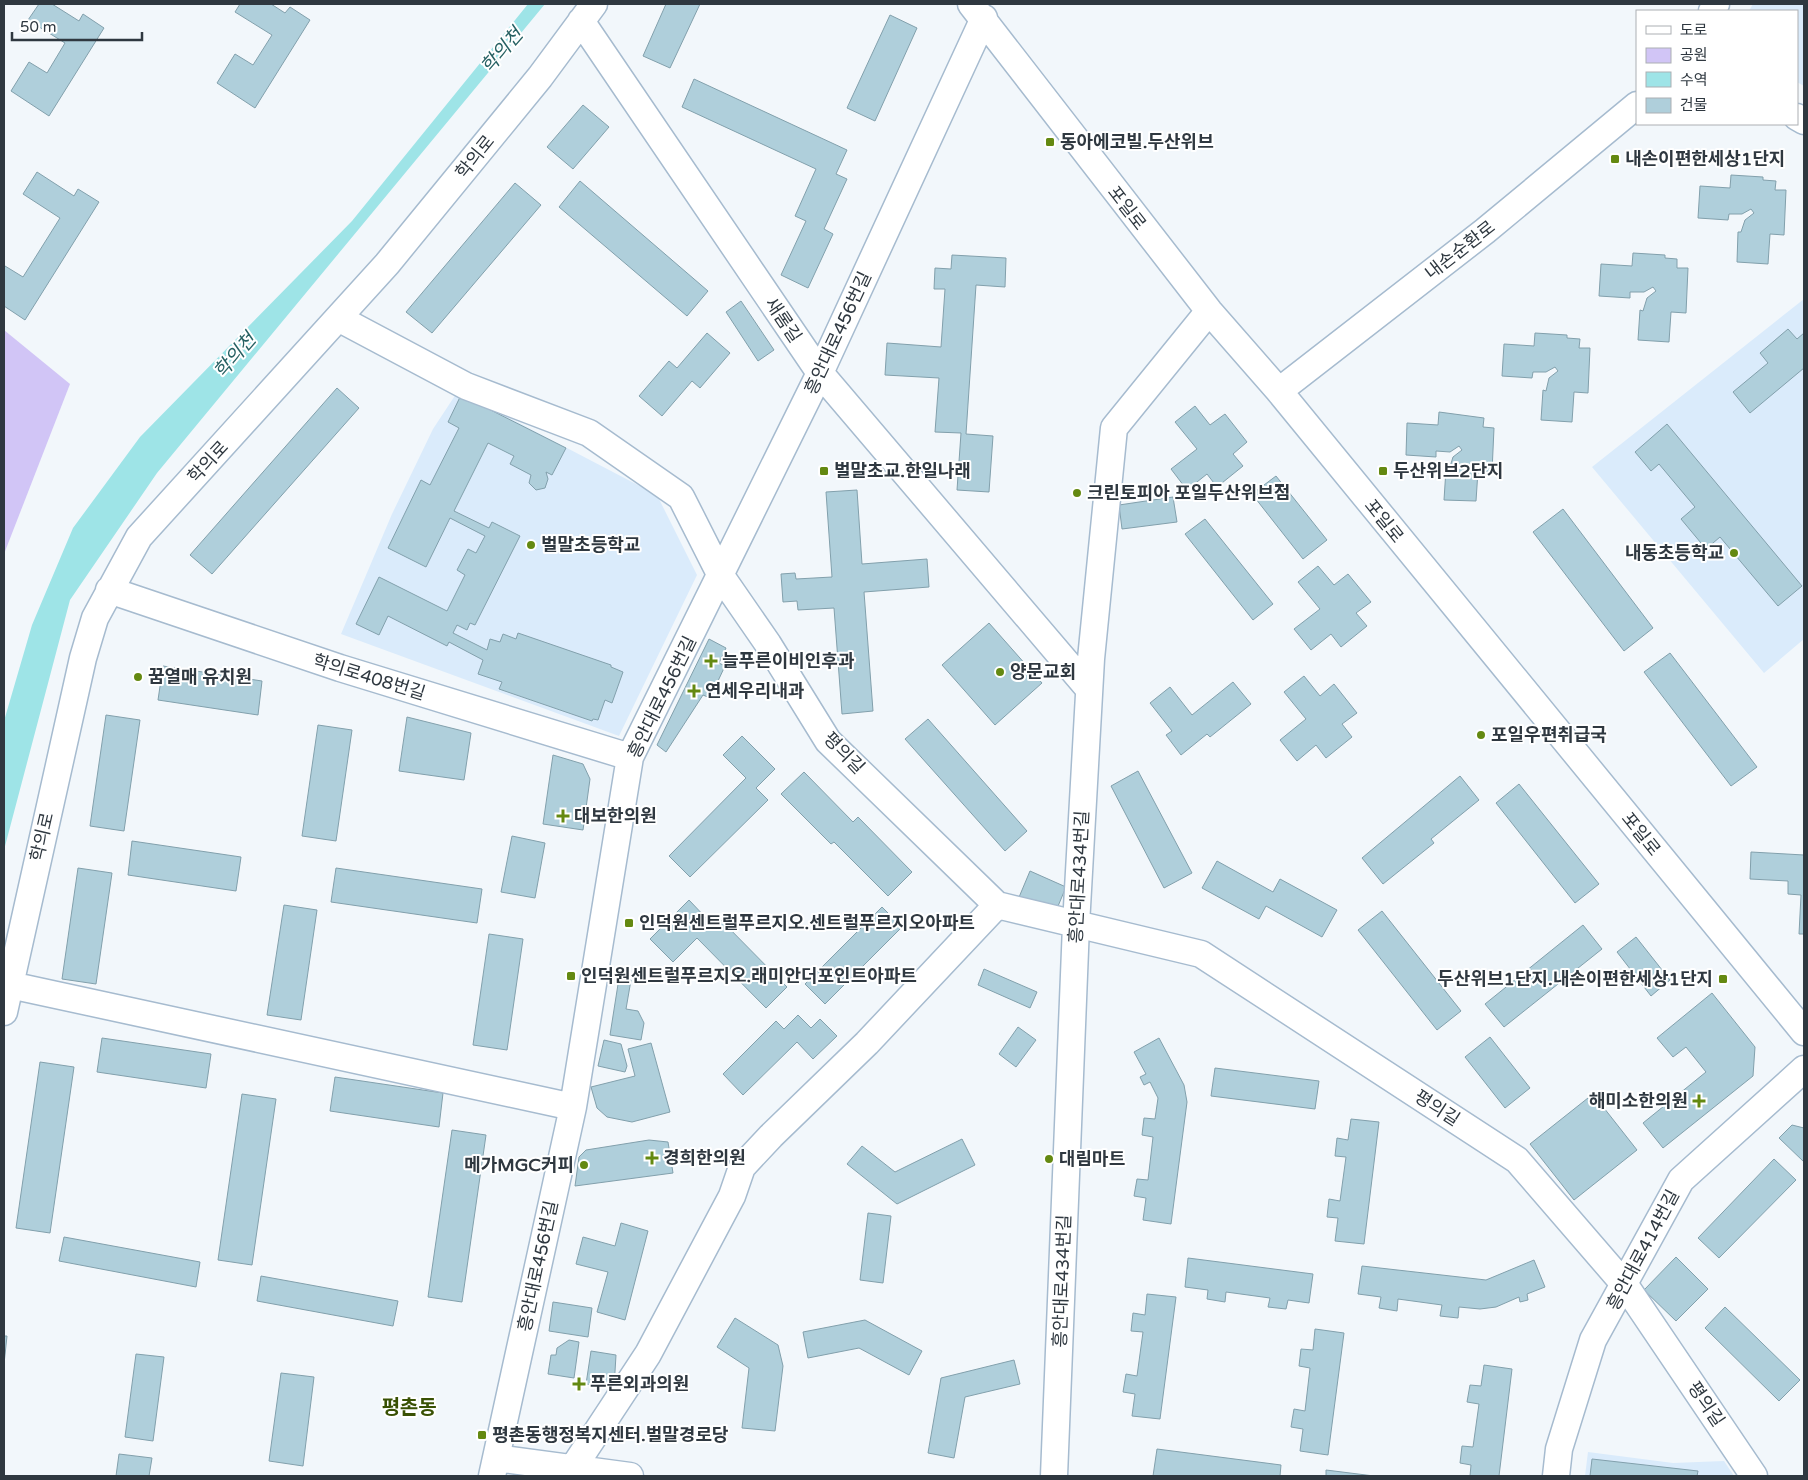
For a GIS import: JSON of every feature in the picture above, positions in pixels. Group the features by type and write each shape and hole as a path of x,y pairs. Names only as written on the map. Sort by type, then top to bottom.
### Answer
{"street":[{"name":"포일로","path":"978,11 1114,191 1209,311 1279,391 1804,1032"},
{"name":"흥안대로456번길","path":"573,1468 494,1467 573,1107 630,757 820,373 978,11"},
{"name":"새롬길","path":"587,13 820,373 1090,689"},
{"name":"학의로","path":"4,1012 84,658 95,618 139,537 386,264 540,77 587,13"},
{"name":"내손순환로","path":"1279,391 1485,231 1636,107"},
{"name":"흥안대로434번길","path":"1054,1476 1076,925 1090,689 1114,428 1209,311"},
{"name":"평의길","path":"338,318 466,386 589,433 681,497 721,576 768,644 828,742 997,905 1201,954 1517,1160 1625,1285 1754,1476"},
{"name":"학의로408번길","path":"109,590 340,668 630,757"},
{"path":"630,1476 573,1468 648,1354 732,1196 742,1167 771,1136 866,1044 997,905"},
{"path":"10,985 573,1107"},
{"name":"흥안대로414번길","path":"1556,1476 1559,1449 1593,1340 1625,1285 1681,1180 1804,1069"}],"shaded area":[{"path":"1753,4 1804,4 1804,86 1798,83 1798,10 1750,10"},
{"name":"내동초등학교","path":"1804,299 1804,639 1764,673 1592,467"},
{"name":"벌말초등학교","path":"458,391 657,495 697,575 619,736 341,634 392,514 433,429"},
{"path":"1588,1452 1673,1463 1724,1461 1734,1476 1585,1476"}],"green space":[{"path":"4,330 70,384 4,554"}],"water":[{"name":"학의천","path":"528,4 545,4 157,473 70,600 4,850 4,721 32,625 73,528 140,437 352,221"}],"building":[{"path":"39,4 52,4 79,21 83,14 104,28 49,116 11,91 29,62 47,73 65,43 28,20"},
{"path":"240,4 271,4 285,13 290,7 310,20 255,108 217,83 235,54 253,65 272,35 235,12"},
{"path":"666,4 700,4 670,68 643,56"},
{"path":"890,15 917,28 875,121 847,108"},
{"path":"694,79 847,150 836,174 847,179 824,229 833,234 808,288 781,275 806,221 795,216 816,169 682,107"},
{"path":"583,105 609,127 573,169 547,147"},
{"path":"37,172 74,196 78,189 99,202 25,320 4,306 4,268 5,266 23,277 60,218 23,194"},
{"path":"1731,175 1763,177 1763,180 1776,181 1775,190 1786,190 1784,235 1770,234 1768,264 1737,262 1738,232 1741,232 1745,220 1754,213 1751,209 1742,214 1729,214 1728,220 1698,218 1700,186 1730,188"},
{"path":"580,181 708,291 687,316 559,207"},
{"path":"515,183 541,205 432,333 406,312"},
{"path":"1633,253 1665,255 1665,258 1677,259 1677,268 1688,268 1686,313 1671,312 1669,342 1638,340 1640,310 1643,311 1647,298 1656,291 1653,287 1644,292 1630,292 1630,298 1599,296 1601,264 1632,266"},
{"path":"952,255 1006,258 1005,287 976,285 966,434 993,436 989,492 957,490 961,433 935,432 939,378 885,375 887,343 941,347 945,289 934,289 935,268 951,269"},
{"path":"741,301 774,350 758,361 726,312"},
{"path":"1788,329 1797,339 1804,333 1804,368 1750,413 1733,392 1768,363 1760,353"},
{"path":"707,333 730,353 700,388 692,381 662,416 639,396 669,361 677,368"},
{"path":"1535,333 1567,335 1567,338 1580,339 1579,348 1590,348 1588,393 1574,392 1572,422 1541,420 1543,390 1546,391 1549,378 1558,371 1555,367 1546,372 1533,372 1532,378 1502,376 1504,344 1534,346"},
{"path":"337,388 359,408 212,574 190,555"},
{"path":"461,395 566,448 552,475 546,472 548,479 545,488 536,490 529,483 531,475 510,464 514,456 488,443 454,511 489,528 492,522 520,536 475,625 470,623 467,630 457,625 453,633 487,650 490,639 500,642 503,634 516,639 518,633 611,665 611,667 623,672 612,703 605,700 598,720 593,719 592,721 499,689 502,682 478,674 483,660 449,642 447,646 388,616 379,635 356,624 379,577 447,611 465,575 457,570 468,549 476,553 485,536 450,518 426,567 388,548 421,480 430,485 459,428 448,422"},
{"path":"1195,406 1210,425 1225,414 1247,442 1233,454 1243,466 1217,487 1207,474 1187,490 1171,469 1197,449 1175,422"},
{"path":"1439,412 1484,418 1483,427 1494,428 1492,472 1478,471 1476,501 1444,500 1446,469 1449,470 1453,457 1462,450 1459,446 1450,452 1436,451 1436,457 1406,455 1407,423 1438,425"},
{"path":"1667,424 1802,586 1778,606 1720,537 1706,549 1681,519 1695,507 1659,464 1651,471 1635,452"},
{"path":"1276,476 1327,540 1303,559 1252,494"},
{"path":"857,490 862,564 927,559 929,587 864,592 873,711 842,714 834,608 798,610 797,601 783,602 781,574 795,573 796,579 832,577 826,492"},
{"path":"1173,497 1177,522 1122,529 1119,505"},
{"path":"1563,509 1653,628 1624,651 1533,532"},
{"path":"1205,519 1273,604 1253,620 1185,534"},
{"path":"1318,566 1334,585 1348,574 1371,602 1356,613 1367,626 1341,647 1331,634 1311,650 1294,629 1320,609 1298,582"},
{"path":"989,623 1042,683 995,725 942,665"},
{"path":"709,639 726,648 719,663 725,666 710,698 703,695 666,752 657,745"},
{"path":"1670,653 1757,767 1731,786 1644,672"},
{"path":"163,666 262,681 258,715 158,700"},
{"path":"1304,676 1320,696 1334,684 1357,713 1342,724 1352,737 1326,758 1316,745 1297,761 1280,740 1306,719 1284,692"},
{"path":"1233,682 1251,704 1210,737 1207,734 1181,755 1166,735 1172,731 1150,703 1170,687 1192,715"},
{"path":"106,715 140,720 124,831 90,826"},
{"path":"407,717 471,733 464,780 399,771"},
{"path":"928,719 1027,831 1005,851 905,739"},
{"path":"318,725 352,730 336,841 302,836"},
{"path":"742,736 775,769 756,788 768,800 690,877 669,856 746,778 723,755"},
{"path":"553,755 583,764 590,779 583,830 543,824"},
{"path":"1138,771 1192,873 1164,888 1111,786"},
{"path":"804,772 853,822 858,817 912,872 888,896 834,842 831,844 781,794"},
{"path":"1460,776 1479,800 1431,839 1434,843 1383,884 1362,858"},
{"path":"1519,784 1599,884 1575,903 1496,803"},
{"path":"512,836 545,843 535,898 501,892"},
{"path":"132,841 241,857 236,891 128,875"},
{"path":"1751,852 1804,855 1804,934 1799,934 1801,895 1788,894 1788,881 1750,879"},
{"path":"1217,861 1273,892 1280,879 1337,910 1322,937 1266,906 1259,919 1202,888"},
{"path":"78,868 112,873 96,984 62,979"},
{"path":"336,868 482,889 477,923 331,902"},
{"path":"1030,871 1066,887 1056,911 1017,902"},
{"path":"689,900 708,920 715,914 787,987 766,1008 697,938 673,962 650,939"},
{"path":"284,905 317,910 301,1020 267,1015"},
{"path":"882,907 902,927 825,1004 805,984"},
{"path":"1382,911 1461,1011 1437,1030 1358,930"},
{"path":"1583,925 1602,949 1504,1027 1485,1004"},
{"path":"489,934 523,939 507,1050 473,1045"},
{"path":"1636,937 1670,980 1651,996 1617,952"},
{"path":"984,969 1037,992 1030,1008 978,985"},
{"path":"619,978 631,980 626,1009 638,1011 644,1023 641,1040 610,1035"},
{"path":"1712,993 1755,1047 1753,1076 1663,1148 1643,1123 1706,1072 1686,1047 1673,1057 1657,1038"},
{"path":"798,1015 811,1028 820,1019 837,1036 813,1059 797,1042 743,1095 723,1074 776,1021 784,1029"},
{"path":"1018,1027 1036,1040 1016,1067 999,1054"},
{"path":"1490,1037 1530,1088 1505,1108 1465,1057"},
{"path":"102,1038 211,1054 206,1088 97,1072"},
{"path":"1159,1038 1184,1085 1187,1102 1171,1224 1143,1220 1146,1198 1134,1196 1137,1179 1148,1180 1153,1137 1142,1135 1144,1118 1155,1119 1158,1098 1150,1082 1144,1085 1140,1077 1146,1074 1134,1052"},
{"path":"604,1040 621,1044 627,1066 625,1072 598,1066"},
{"path":"651,1043 670,1112 632,1122 607,1117 597,1108 591,1087 635,1076 628,1049"},
{"path":"40,1062 74,1067 50,1233 16,1228"},
{"path":"1215,1068 1319,1081 1315,1109 1211,1096"},
{"path":"335,1077 443,1093 439,1127 330,1111"},
{"path":"242,1094 276,1099 252,1265 218,1260"},
{"path":"1593,1094 1637,1150 1574,1200 1530,1144"},
{"path":"1351,1119 1379,1122 1364,1244 1335,1241 1338,1218 1327,1217 1329,1199 1340,1201 1346,1157 1335,1156 1337,1138 1348,1140"},
{"path":"1792,1125 1804,1128 1804,1162 1779,1138"},
{"path":"452,1130 486,1135 462,1302 428,1297"},
{"path":"962,1139 975,1165 897,1204 847,1164 862,1146 895,1172"},
{"path":"649,1140 668,1142 673,1173 575,1186 579,1157 586,1150"},
{"path":"1774,1159 1796,1180 1719,1258 1698,1238"},
{"path":"868,1213 891,1216 883,1283 860,1280"},
{"path":"621,1223 648,1231 625,1320 597,1312 608,1272 576,1264 583,1237 615,1246"},
{"path":"64,1237 200,1262 196,1287 59,1261"},
{"path":"1676,1257 1708,1289 1676,1321 1644,1290"},
{"path":"1188,1258 1313,1274 1309,1303 1288,1300 1286,1309 1268,1307 1270,1298 1226,1292 1225,1302 1207,1299 1208,1290 1185,1287"},
{"path":"1534,1260 1545,1287 1527,1294 1528,1300 1520,1302 1519,1297 1496,1307 1480,1309 1459,1307 1458,1318 1440,1316 1442,1305 1398,1299 1397,1311 1379,1308 1381,1297 1358,1294 1362,1266 1486,1280"},
{"path":"261,1276 398,1301 393,1326 257,1301"},
{"path":"1147,1294 1176,1297 1160,1419 1132,1416 1135,1394 1123,1392 1126,1374 1137,1376 1143,1332 1131,1331 1133,1313 1145,1315"},
{"path":"553,1302 592,1308 588,1337 549,1331"},
{"path":"1725,1307 1800,1380 1779,1401 1705,1328"},
{"path":"735,1318 778,1345 783,1366 775,1431 742,1428 749,1368 717,1347"},
{"path":"865,1320 922,1351 909,1375 859,1348 808,1358 803,1332"},
{"path":"1315,1329 1344,1333 1328,1455 1300,1451 1303,1429 1291,1427 1294,1409 1305,1411 1310,1368 1299,1366 1301,1349 1313,1350"},
{"path":"4,1336 7,1336 4,1364"},
{"path":"569,1340 579,1342 574,1378 548,1374 551,1355 556,1355 557,1348"},
{"path":"591,1351 616,1355 614,1388 586,1384"},
{"path":"136,1354 164,1357 153,1441 125,1437"},
{"path":"1014,1360 1020,1384 965,1397 954,1458 928,1453 941,1378"},
{"path":"1484,1365 1512,1369 1499,1476 1470,1476 1471,1465 1460,1463 1462,1446 1473,1447 1479,1404 1467,1402 1470,1385 1481,1386"},
{"path":"281,1373 314,1377 303,1466 269,1461"},
{"path":"1157,1449 1281,1465 1280,1476 1153,1476"},
{"path":"119,1454 152,1458 149,1476 116,1476"},
{"path":"1592,1459 1698,1471 1697,1476 1590,1476"},
{"path":"1326,1470 1374,1476 1326,1476"}],"place":[{"name":"동아에코빌.두산위브","path":"1050,142"},
{"name":"내손이편한세상1단지","path":"1615,159"},
{"name":"벌말초교.한일나래","path":"824,471"},
{"name":"두산위브2단지","path":"1383,471"},
{"name":"크린토피아 포일두산위브점","path":"1077,493"},
{"name":"벌말초등학교","path":"531,545"},
{"name":"내동초등학교","path":"1734,553"},
{"name":"늘푸른이비인후과","path":"711,661"},
{"name":"양문교회","path":"1000,672"},
{"name":"꿈열매 유치원","path":"138,677"},
{"name":"연세우리내과","path":"694,691"},
{"name":"포일우편취급국","path":"1481,735"},
{"name":"대보한의원","path":"563,816"},
{"name":"인덕원센트럴푸르지오.센트럴푸르지오아파트","path":"629,923"},
{"name":"인덕원센트럴푸르지오.래미안더포인트아파트","path":"571,976"},
{"name":"두산위브1단지.내손이편한세상1단지","path":"1723,979"},
{"name":"해미소한의원","path":"1699,1101"},
{"name":"경희한의원","path":"652,1158"},
{"name":"대림마트","path":"1049,1159"},
{"name":"메가MGC커피","path":"584,1165"},
{"name":"푸른외과의원","path":"579,1384"},
{"name":"평촌동행정복지센터.벌말경로당","path":"482,1435"}],"district":[{"name":"평촌동","path":"409,1408"}]}
